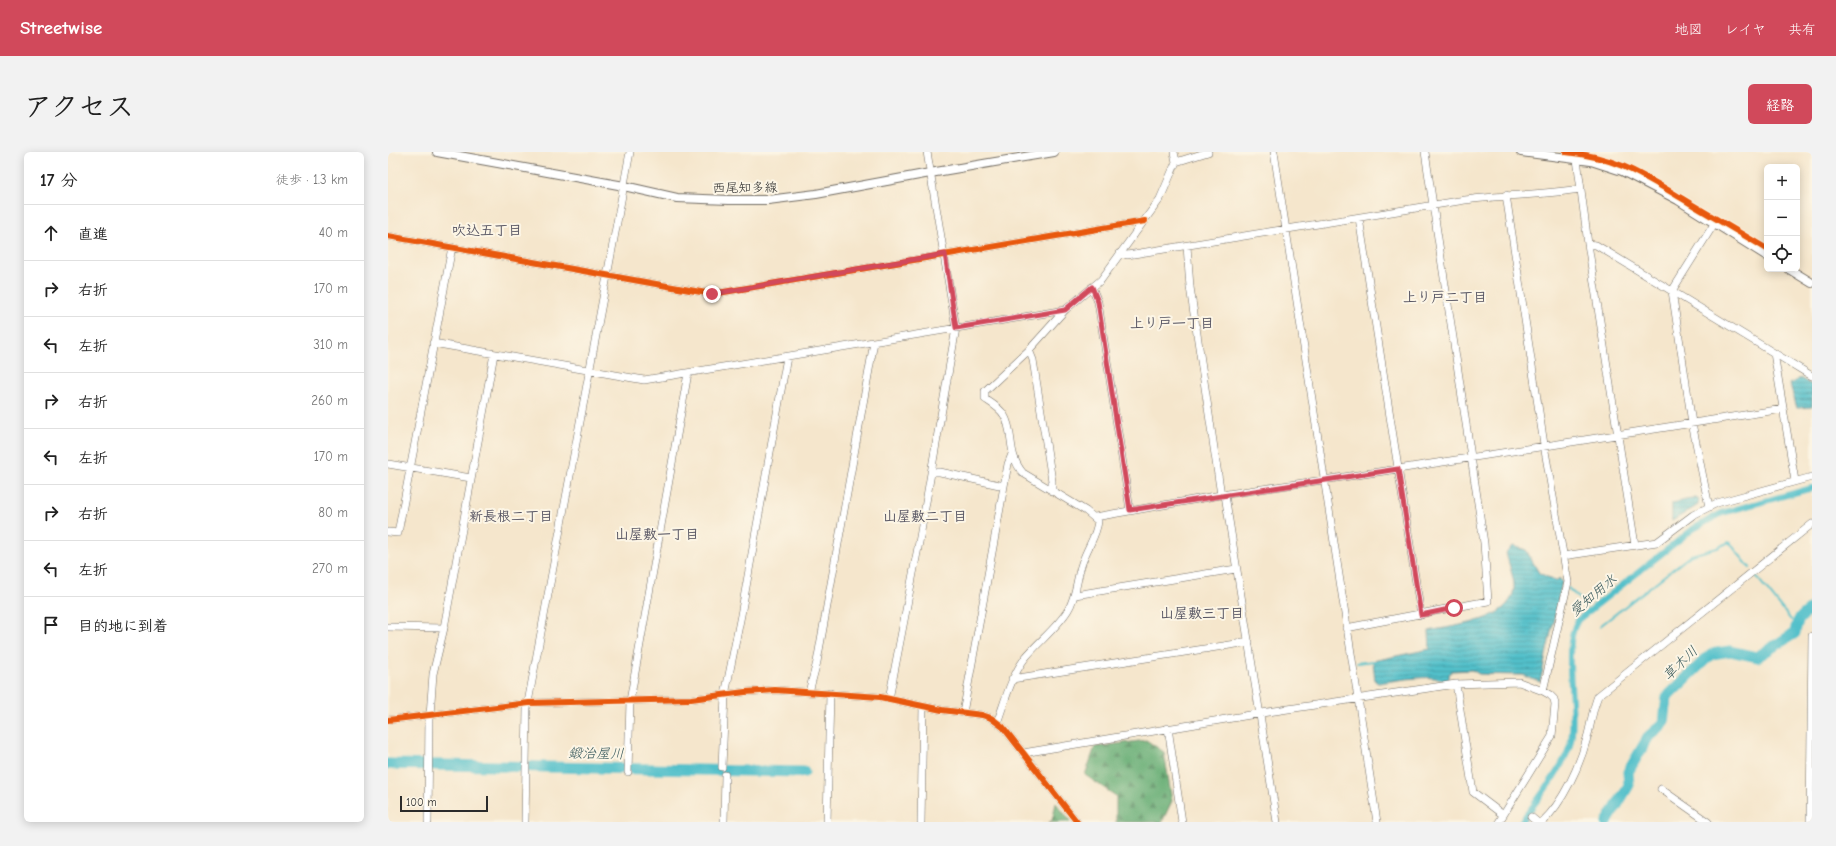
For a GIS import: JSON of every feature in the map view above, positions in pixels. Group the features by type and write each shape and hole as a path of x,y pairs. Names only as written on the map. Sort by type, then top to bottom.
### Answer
{"main road":[{"name":"西尾知多線","path":"437,152 624,186 676,198 768,200 816,194 930,172 1054,152"},
{"path":"1521,152 1555,154 1609,166 1636,177 1764,254"},
{"path":"1793,272 1812,283"}],"street":[{"path":"525,822 527,708 630,152"},
{"path":"889,698 956,328 927,152"},
{"path":"997,722 1012,679 1025,659 1067,612 1075,595 1081,564 1097,529 1098,521 1095,517 1023,473 1012,454 1004,414 984,399 985,391 1029,350 1065,310 1101,280 1160,199 1176,162 1174,152"},
{"path":"1176,162 1208,152"},
{"path":"1274,152 1377,822"},
{"path":"1346,628 1421,615 1488,601 1484,542 1425,152"},
{"path":"1577,159 1588,244 1635,545"},
{"path":"1120,253 1127,255 1187,246 1506,195 1557,193 1580,189"},
{"path":"1506,195 1568,582 1543,691"},
{"path":"1359,218 1421,615"},
{"path":"388,236 712,294 1144,221"},
{"path":"1709,507 1692,423 1672,291 1714,224"},
{"path":"1588,244 1596,245 1812,376"},
{"path":"1187,246 1190,287 1223,495 1249,642 1277,822"},
{"path":"388,532 398,533 452,247"},
{"path":"1092,287 1098,302 1130,510"},
{"path":"433,343 644,380 1065,310"},
{"path":"809,692 817,662 874,342"},
{"path":"1029,350 1033,360 1052,482 1052,491"},
{"path":"1774,353 1795,481"},
{"path":"428,822 428,765 433,674 444,628 494,354"},
{"path":"722,767 725,695 744,600 787,357"},
{"path":"628,769 630,701 688,373"},
{"path":"1095,517 1223,495 1472,458 1783,409"},
{"path":"962,713 1008,464 1012,454"},
{"path":"388,464 471,478"},
{"path":"931,472 940,472 1004,486"},
{"path":"1563,556 1657,542 1693,515 1709,507 1812,476"},
{"path":"1542,822 1560,798 1581,758 1598,696 1812,524"},
{"path":"1075,595 1236,569"},
{"path":"388,627 444,628"},
{"path":"1810,822 1812,636"},
{"path":"1012,679 1249,642"},
{"path":"1023,753 1358,698 1456,684 1519,682 1543,691 1554,699 1555,704 1552,736 1502,814 1499,822"},
{"path":"1456,684 1472,792 1502,814"},
{"path":"388,720 529,703 691,699 774,690 889,698 923,706 982,715 997,722 1077,822"},
{"path":"827,822 830,693"},
{"path":"921,822 923,706"},
{"path":"1168,728 1182,822"},
{"path":"724,822 725,775"},
{"path":"1661,789 1708,822"}],"green space":[{"path":"1146,740 1164,752 1172,801 1162,822 1116,822 1116,796 1085,775 1095,747"},
{"path":"1056,803 1071,822 1049,822 1052,821"}],"water":[{"path":"1800,378 1812,385 1812,407 1797,408 1790,384"},
{"path":"1696,498 1699,500 1698,505 1672,521 1672,503"},
{"path":"1513,546 1526,550 1539,573 1556,581 1559,578 1562,582 1540,682 1522,675 1479,674 1472,670 1451,671 1449,680 1445,681 1432,678 1423,678 1403,679 1378,683 1375,681 1373,661 1430,649 1429,631 1480,620 1502,609 1510,600 1514,589 1506,553"}],"waterway":[{"name":"愛知用水","path":"1521,822 1562,764 1570,745 1573,715 1570,647 1573,632 1578,620 1693,529 1722,513 1812,488"},
{"path":"1600,626 1691,555 1717,548 1729,542 1750,568"},
{"path":"1756,576 1791,620"},
{"path":"1568,588 1583,602"},
{"name":"草木川","path":"1607,822 1629,785 1628,772 1649,736 1664,723 1667,697 1711,654 1730,651 1757,657 1795,633 1800,618 1812,608"},
{"path":"1357,663 1374,661"},
{"name":"鍛治屋川","path":"388,764 804,772"}],"cycle path":[{"path":"1566,152 1600,158 1628,168 1764,247"},
{"path":"388,236 712,294 1145,221"},
{"path":"388,720 529,703 691,699 745,692 775,690 880,697 942,710 982,715 991,718 1003,727 1077,822"}],"district":[{"name":"吹込五丁目","path":"487,230"},
{"name":"上り戸二丁目","path":"1445,297"},
{"name":"上り戸一丁目","path":"1172,323"},
{"name":"新長根二丁目","path":"511,516"},
{"name":"山屋敷二丁目","path":"925,516"},
{"name":"山屋敷一丁目","path":"657,534"},
{"name":"山屋敷三丁目","path":"1202,613"}],"route":[{"path":"712,294 945,254 956,328 1065,310 1092,287 1098,302 1130,510 1398,469 1421,615 1454,608"}]}
